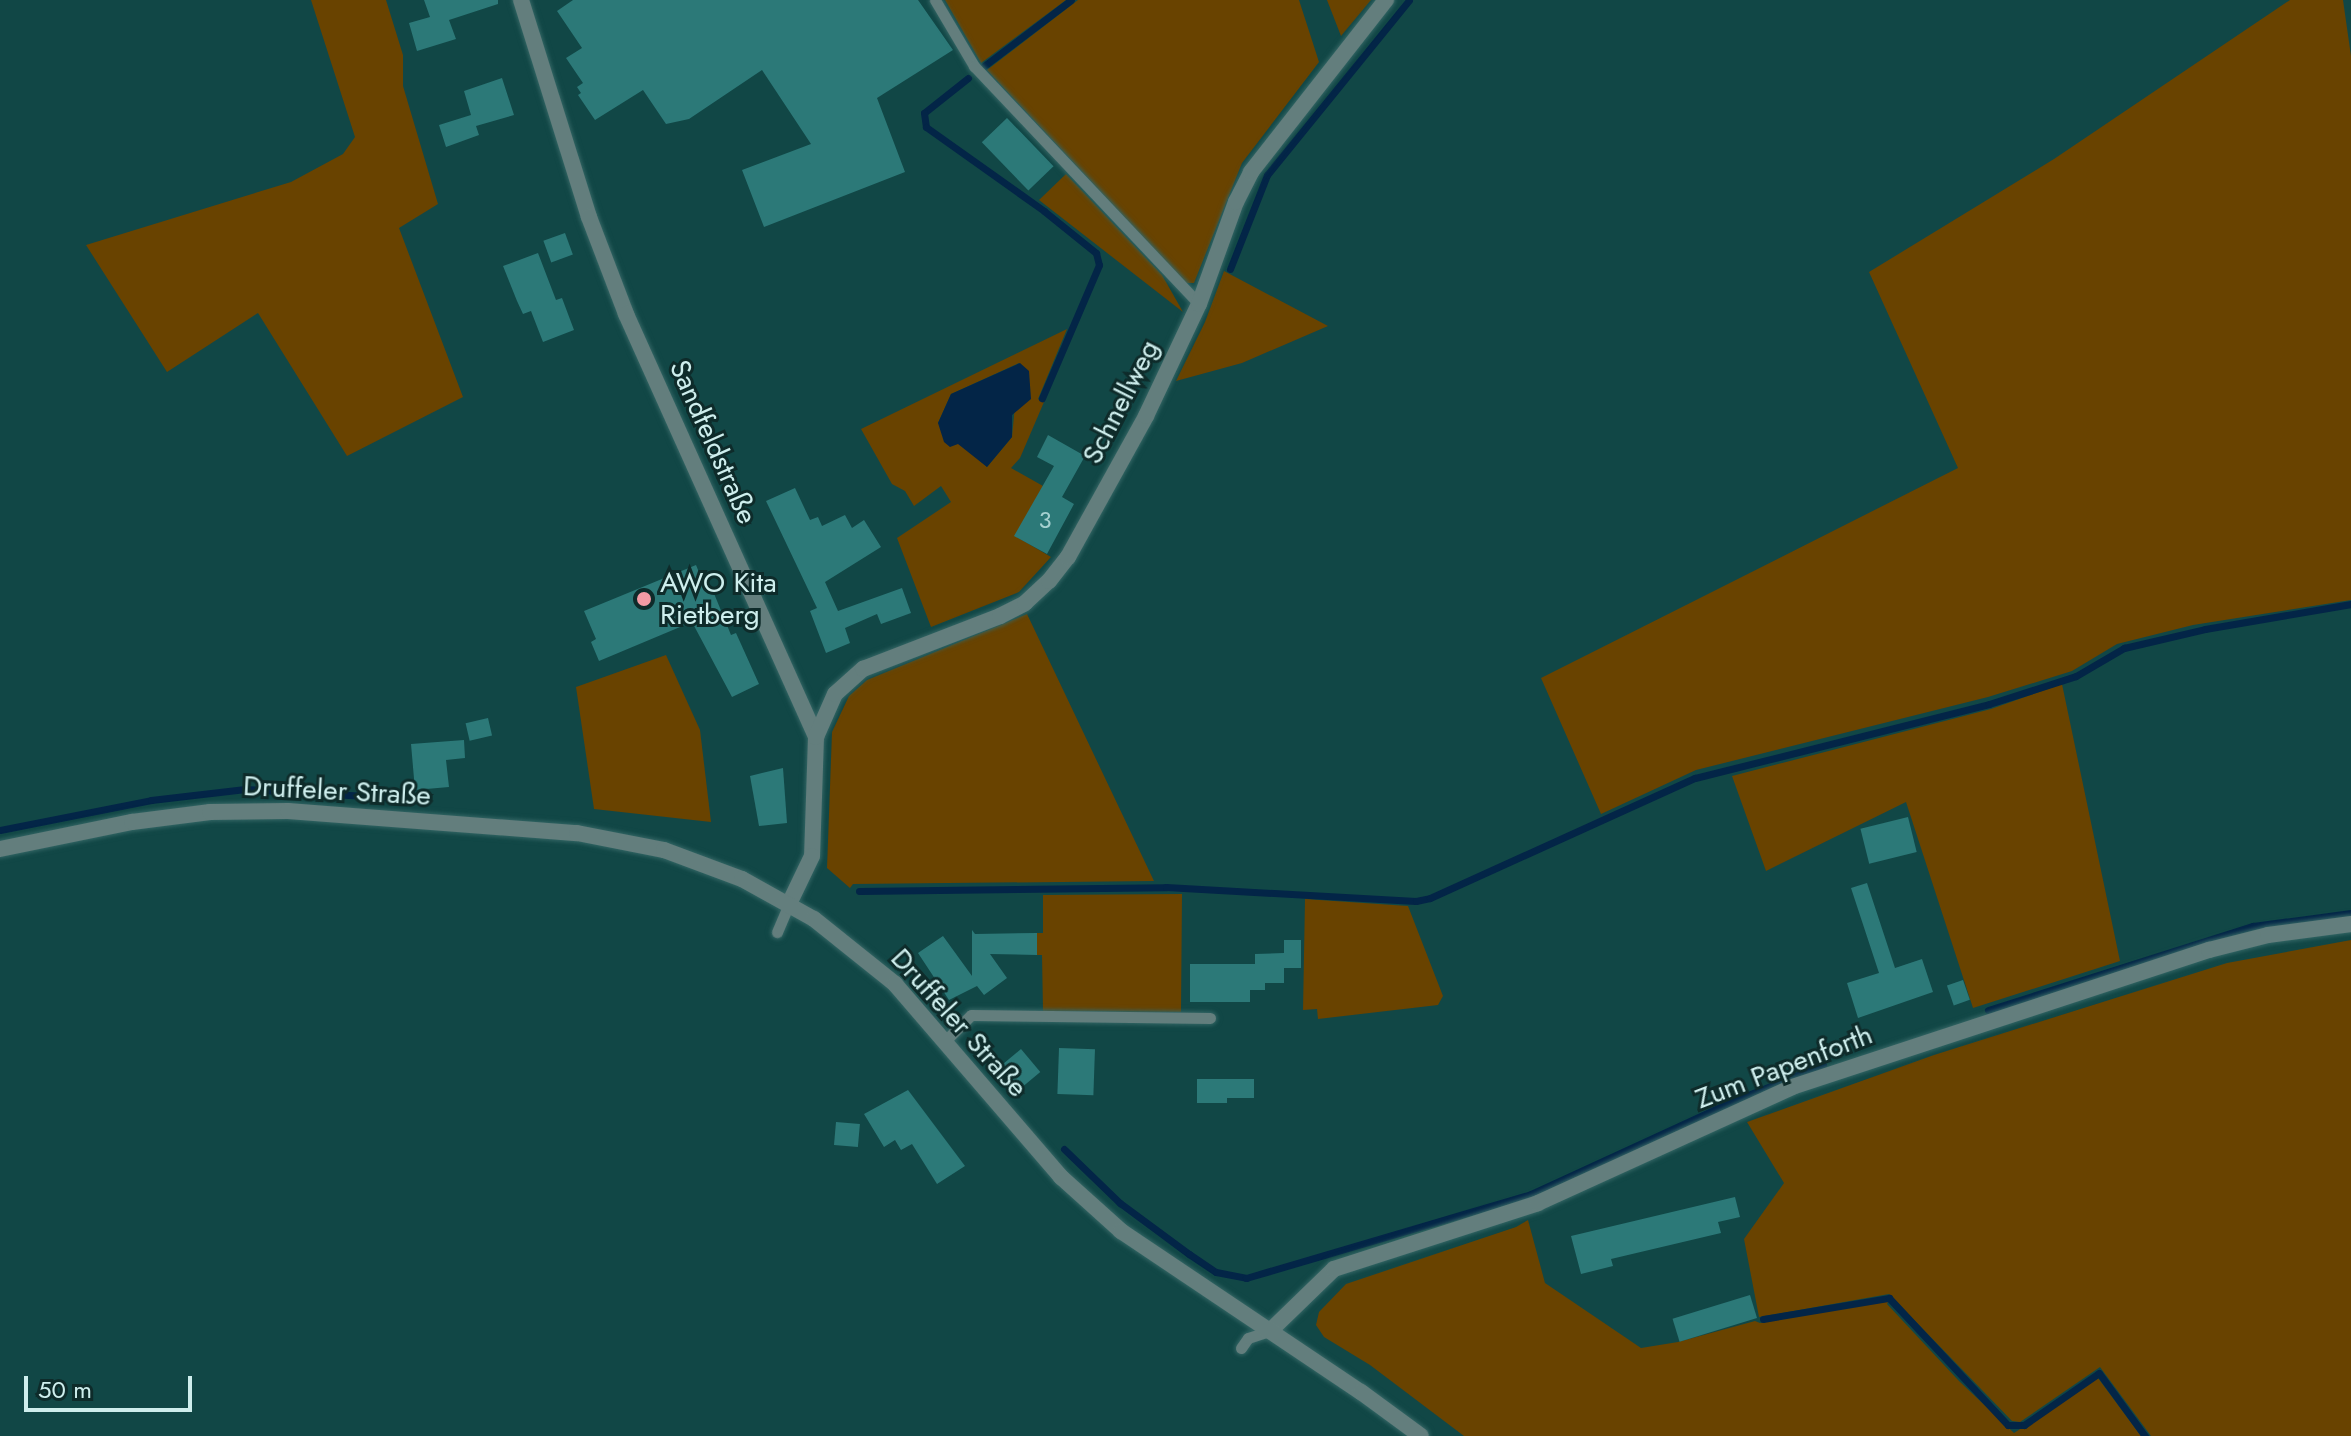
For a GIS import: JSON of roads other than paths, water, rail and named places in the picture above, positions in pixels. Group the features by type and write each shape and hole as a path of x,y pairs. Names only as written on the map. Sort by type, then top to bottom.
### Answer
{"street":[{"name":"Sandfeldstraße","path":"521,0 589,217 626,314 816,737 812,856 789,904"},
{"name":"Schnellweg","path":"816,737 835,694 863,669 1000,616 1025,603 1049,581 1068,557 1146,416 1199,304 1236,202 1251,172 1386,0"},
{"name":"Druffeler Straße","path":"0,849 132,822 210,812 288,811 577,833 629,842 704,863 789,904 846,942 885,976 946,1040 1061,1177 1121,1231 1421,1436"},
{"name":"Zum Papenforth","path":"1270,1331 1334,1269 1538,1203 1792,1087 2209,950 2268,935 2351,924"}],"lane":[{"path":"935,0 974,66 1199,304"},
{"path":"777,932 789,904"},
{"path":"946,1040 971,1015 1210,1018"},
{"path":"1241,1348 1248,1338 1270,1331"}],"water":[{"path":"1020,363 1029,371 1031,399 1012,415 1012,437 987,467 958,444 950,447 944,442 938,423 951,394"}],"waterway":[{"path":"984,66 1071,0"},
{"path":"1230,269 1267,175 1409,0"},
{"path":"968,78 924,113 926,127 1044,211 1096,253 1099,265 1042,398"},
{"path":"859,891 1166,887 1416,901 1430,898 1695,778 1989,704 2076,676 2124,648 2205,629 2351,604"},
{"path":"0,830 151,800 245,789 401,798"},
{"path":"1988,1010 2253,926 2351,913"},
{"path":"1064,1149 1120,1203 1189,1254 1216,1272 1246,1278 1531,1194 1733,1101 1823,1065"},
{"path":"1763,1319 1889,1298 2008,1425 2024,1425 2099,1373 2145,1436"}],"place":[{"name":"AWO Kita Rietberg","path":"644,599"}]}
